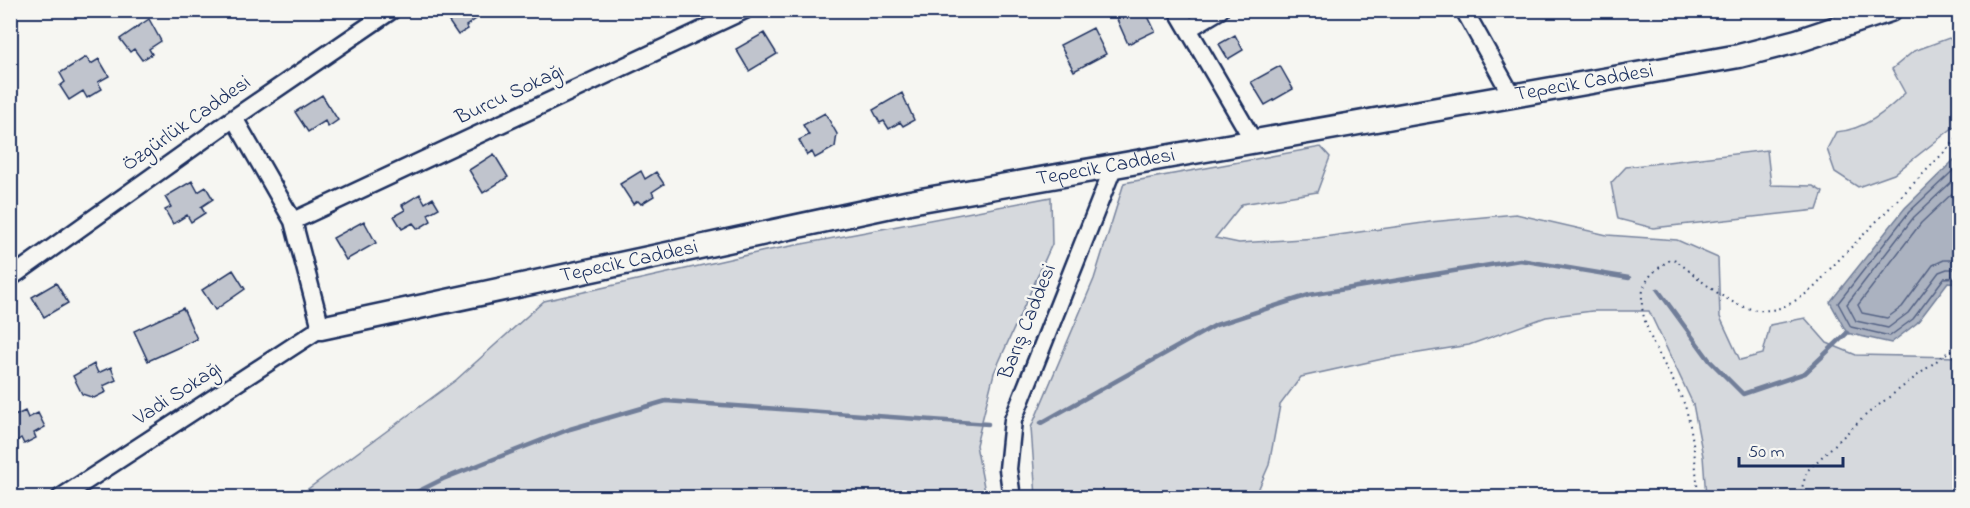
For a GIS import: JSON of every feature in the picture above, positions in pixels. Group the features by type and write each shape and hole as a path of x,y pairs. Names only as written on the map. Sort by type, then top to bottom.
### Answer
{"street":[{"name":"Özgürlük Caddesi","path":"10,278 234,118 392,10"},
{"name":"Burcu Sokağı","path":"293,221 745,10"},
{"path":"1177,10 1254,142"},
{"path":"1188,28 1221,10"},
{"path":"1464,10 1512,96"},
{"name":"Tepecik Caddesi","path":"321,328 910,202 1738,56 1797,41 1890,10"},
{"path":"234,118 293,221 321,328"},
{"name":"Barış Caddesi","path":"1012,498 1008,469 1013,420 1113,168"},
{"name":"Vadi Sokağı","path":"60,498 321,328"}],"path":[{"path":"1698,498 1696,464 1685,406 1642,312 1641,292 1645,282 1663,264 1674,259 1744,309 1766,311 1786,306 1815,290 1827,272 1959,136"},
{"path":"1799,498 1807,471 1867,414 1959,343"}],"shaded area":[{"path":"1949,38 1959,46 1959,123 1894,174 1858,187 1835,172 1827,149 1836,132 1865,124 1890,107 1905,93 1892,69 1914,51"},
{"path":"1321,147 1330,157 1317,192 1242,204 1215,238 1239,243 1317,238 1430,222 1516,214 1607,235 1677,240 1718,258 1720,317 1740,360 1763,354 1770,325 1805,318 1827,343 1856,355 1959,357 1959,497 1706,497 1703,456 1693,404 1649,311 1592,311 1546,317 1469,345 1387,358 1301,377 1280,405 1269,465 1255,497 1036,497 1031,428 1094,279 1124,183"},
{"path":"1767,150 1771,185 1813,186 1823,192 1817,210 1653,228 1618,219 1611,183 1626,167"},
{"path":"1051,197 1052,244 994,373 976,445 986,497 297,497 456,380 544,301 765,251"}],"water":[{"path":"1959,155 1959,283 1948,282 1917,323 1891,343 1847,333 1830,302 1905,208"}],"building":[{"path":"441,10 489,10 466,26 468,29 458,35"},
{"path":"1130,10 1145,10 1155,31 1128,44 1116,17"},
{"path":"149,19 161,41 149,49 152,54 142,60 134,49 130,52 120,39"},
{"path":"1093,28 1106,54 1074,71 1060,45"},
{"path":"764,33 777,54 749,71 736,49"},
{"path":"1235,35 1243,50 1228,59 1219,44"},
{"path":"86,57 91,64 99,59 109,76 98,82 102,89 87,98 83,91 69,100 60,86 65,82 60,73"},
{"path":"1280,66 1293,89 1265,105 1251,82"},
{"path":"902,93 914,120 903,126 900,122 889,129 884,121 880,123 873,110"},
{"path":"322,95 338,120 328,127 325,121 308,132 295,112"},
{"path":"825,113 837,134 835,147 815,158 812,152 807,155 799,140 809,135 803,125"},
{"path":"494,154 508,177 483,193 469,170"},
{"path":"641,171 645,179 656,172 664,184 652,192 654,196 641,204 638,201 633,204 620,184"},
{"path":"192,181 198,192 206,187 213,199 201,207 205,213 191,222 187,215 173,224 165,210 171,207 165,197"},
{"path":"420,194 425,203 433,198 439,208 428,214 431,221 418,229 413,223 402,229 394,216 405,210 402,205"},
{"path":"364,221 376,243 346,260 333,238"},
{"path":"233,270 245,289 215,310 202,290"},
{"path":"56,283 68,303 44,317 32,297"},
{"path":"183,308 197,339 148,361 134,331"},
{"path":"94,364 98,373 111,367 116,380 103,386 106,392 94,398 82,394 73,376"},
{"path":"25,411 28,418 38,413 45,427 34,433 36,438 24,444 21,438 15,442 10,433 10,418"}],"waterway":[{"path":"1041,423 1216,325 1309,295 1520,260 1629,278"},
{"path":"1658,290 1710,361 1743,394 1805,373 1847,333"},
{"path":"405,498 443,479 570,429 666,401 988,424"}]}
